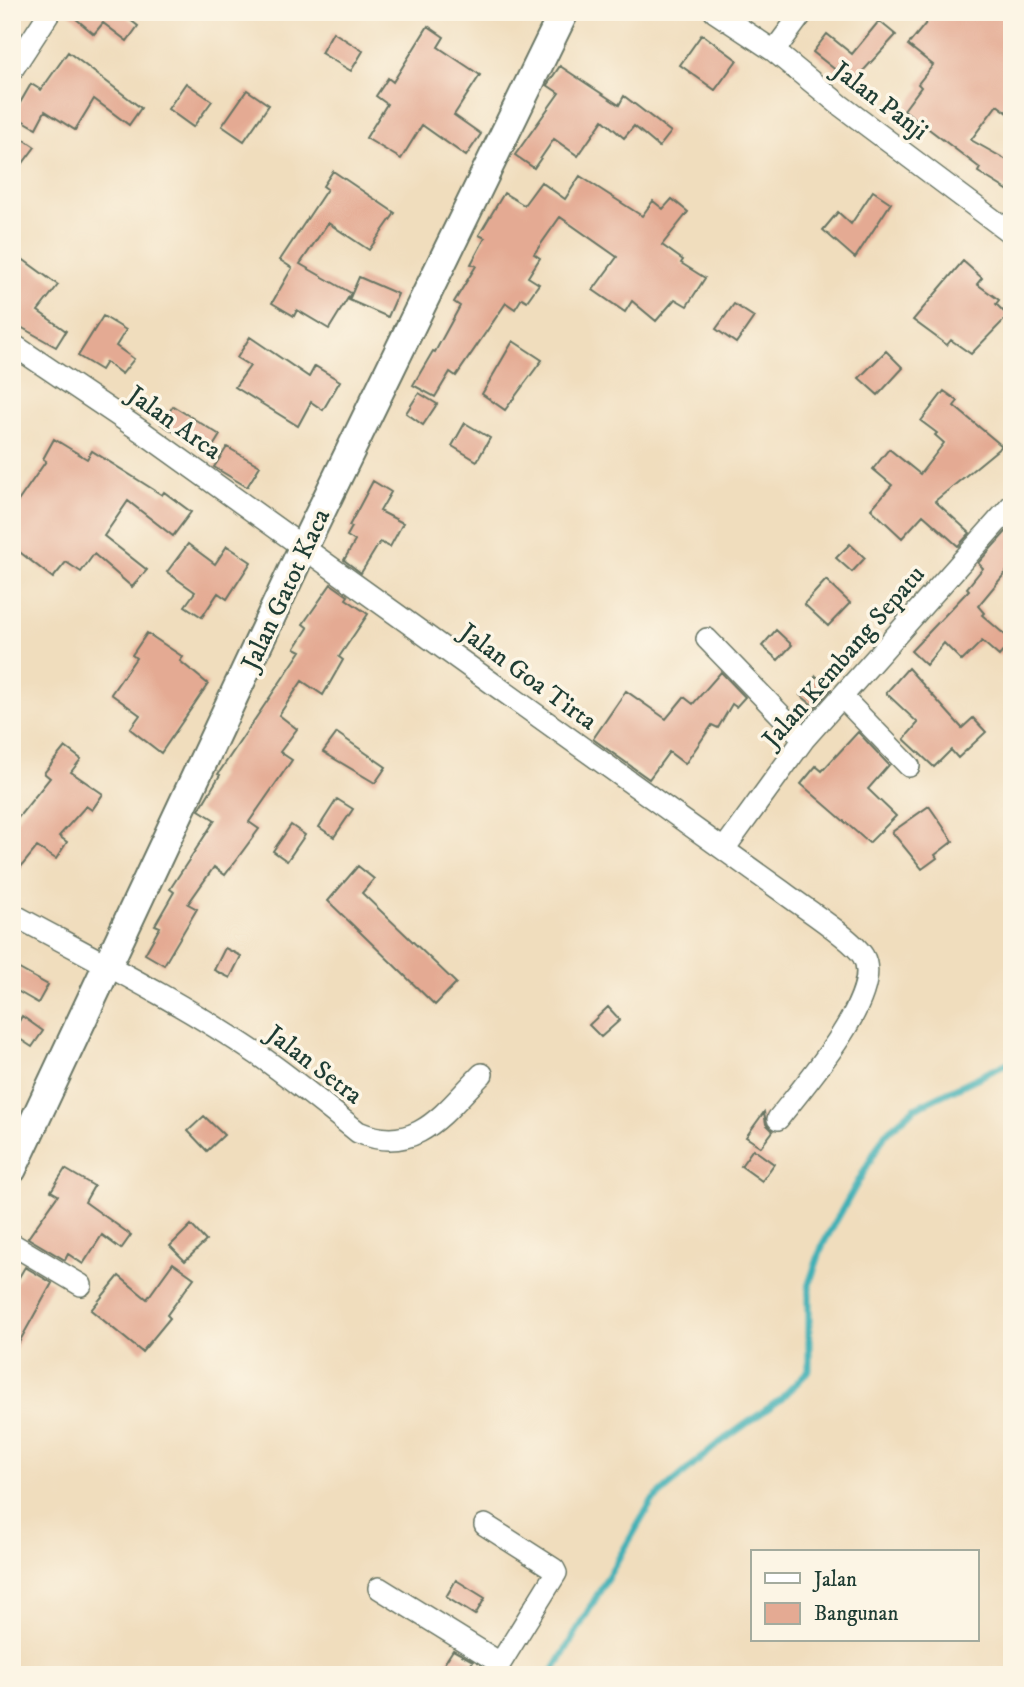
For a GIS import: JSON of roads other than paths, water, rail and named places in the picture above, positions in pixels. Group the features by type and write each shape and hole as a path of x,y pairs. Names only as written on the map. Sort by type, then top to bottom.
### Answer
{"main road":[{"name":"Jalan Gatot Kaca","path":"12,1169 303,548 564,12"}],"street":[{"path":"13,67 50,12"},
{"name":"Jalan Panji","path":"715,12 774,51 839,105 1012,234"},
{"path":"774,51 803,12"},
{"name":"Jalan Arca","path":"12,344 144,433 303,548"},
{"name":"Jalan Kembang Sepatu","path":"724,849 804,739 1012,505"},
{"name":"Jalan Goa Tirta","path":"303,548 724,849 856,948 866,962 864,995 853,1017 778,1119"},
{"path":"707,639 804,739"},
{"path":"843,698 909,766"},
{"name":"Jalan Setra","path":"12,914 108,964 259,1055 358,1132 371,1138 410,1137 426,1130 482,1074"},
{"path":"12,1244 81,1285"},
{"path":"379,1588 496,1669 556,1570 485,1525"}],"waterway":[{"path":"551,1675 652,1501 715,1446 781,1399 809,1370 809,1284 823,1244 885,1134 915,1108 1012,1061"}]}
